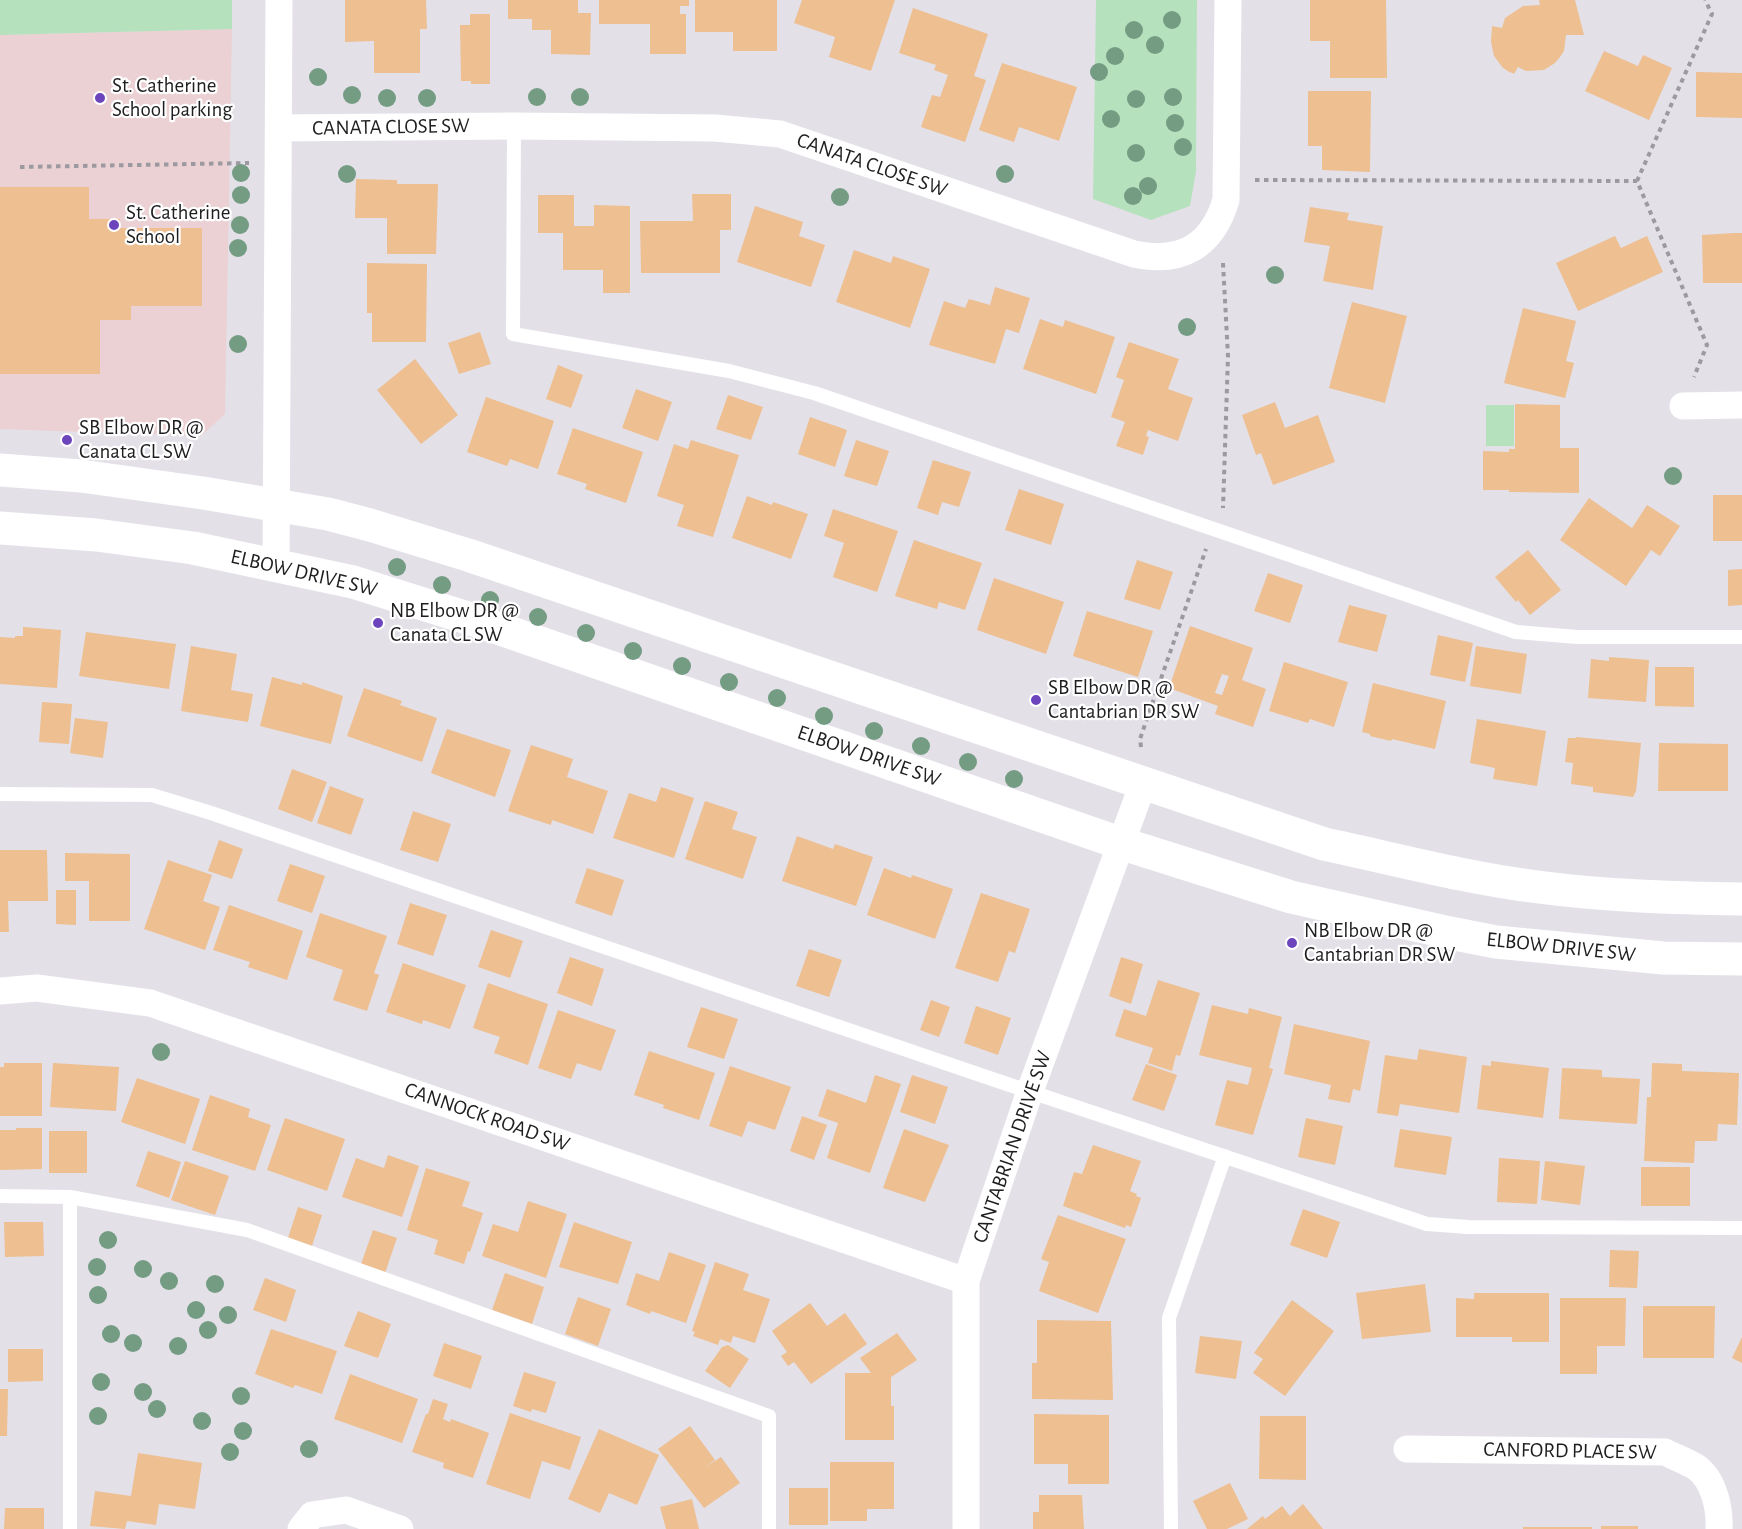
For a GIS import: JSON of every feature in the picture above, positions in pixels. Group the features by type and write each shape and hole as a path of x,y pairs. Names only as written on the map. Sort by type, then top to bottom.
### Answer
{"street":[{"path":"276,565 279,0"},
{"name":"CANATA CLOSE SW","path":"279,128 514,126 715,128 780,134 1134,254 1151,257 1175,255 1194,247 1212,232 1220,220 1226,200 1228,0"},
{"path":"1683,406 1742,405"},
{"path":"0,470 81,476 203,494 328,514 370,525 468,555 1144,781 1324,844 1466,875 1536,887 1601,894 1742,899"},
{"name":"ELBOW DRIVE SW","path":"0,528 149,541 194,548 353,582 477,621 1120,843 1291,897 1450,933 1536,947 1663,958 1742,959"},
{"name":"CANTABRIAN DRIVE SW","path":"966,1529 966,1281 1030,1091 1144,781"},
{"name":"CANNOCK ROAD SW","path":"0,991 37,988 150,1003 966,1281"},
{"name":"CANFORD PLACE SW","path":"1407,1449 1665,1452 1698,1468 1712,1487 1720,1515 1719,1529"},
{"path":"301,1529 312,1515 346,1510 400,1529"}],"lane":[{"path":"514,126 513,334 729,371 814,393 1516,632 1577,637 1742,637"},
{"path":"0,794 152,795 1428,1224 1468,1227 1742,1228"},
{"path":"1171,1529 1169,1318 1225,1156"},
{"path":"0,1196 70,1197 247,1230 769,1416 769,1529"},
{"path":"70,1197 70,1529"}],"path":[{"path":"1683,406 1707,345 1637,181 1712,14 1705,0"},
{"path":"20,167 252,163"},
{"path":"1227,180 1637,181"},
{"path":"1141,747 1140,739 1213,529 1222,518 1228,356 1220,220"}],"shaded area":[{"name":"St. Catherine School","path":"232,29 225,414 201,436 0,429 0,35"}],"green space":[{"path":"0,0 232,0 232,29 0,35"},
{"path":"1096,0 1197,0 1196,171 1190,206 1151,220 1093,199"},
{"path":"1486,405 1514,405 1514,446 1486,446"}],"building":[{"path":"345,0 426,0 427,29 420,29 420,73 374,73 374,41 345,42"},
{"path":"508,0 578,0 578,13 591,13 590,55 551,54 551,30 532,30 532,19 508,19"},
{"path":"599,0 689,0 689,6 680,6 680,14 686,14 686,54 650,54 650,24 599,24"},
{"path":"695,0 777,0 777,51 733,51 733,32 695,32"},
{"path":"802,0 895,0 871,71 829,57 835,37 794,23"},
{"path":"1310,0 1386,0 1387,78 1330,78 1330,41 1310,41"},
{"path":"1539,0 1575,0 1584,35 1566,35 1564,51 1555,63 1544,70 1526,71 1518,67 1514,74 1511,73 1503,68 1494,56 1491,42 1492,26 1502,28 1505,18 1523,6 1540,5"},
{"path":"913,8 988,34 974,76 986,80 965,142 921,127 932,95 940,97 948,75 934,70 936,65 899,53"},
{"path":"470,14 490,14 490,84 471,84 471,81 461,81 460,25 470,25"},
{"path":"1604,51 1638,66 1643,55 1672,68 1649,120 1585,91"},
{"path":"1002,63 1077,87 1059,141 1019,127 1014,142 979,130"},
{"path":"1696,72 1742,73 1742,118 1696,117"},
{"path":"1308,91 1371,91 1370,172 1322,170 1322,146 1308,146"},
{"path":"356,179 397,180 397,184 438,184 436,254 387,254 387,218 355,218"},
{"path":"0,187 89,187 89,219 120,219 120,228 202,228 202,306 131,306 131,320 100,320 100,374 0,374"},
{"path":"692,194 731,194 731,230 720,230 720,273 641,273 640,221 693,221"},
{"path":"538,195 574,195 574,226 594,226 594,205 630,206 630,293 603,293 603,270 563,270 563,233 538,233"},
{"path":"755,206 803,222 799,236 825,245 811,287 737,262"},
{"path":"1310,207 1349,213 1347,220 1383,226 1373,290 1323,281 1330,246 1304,242"},
{"path":"1742,233 1742,283 1703,283 1702,235"},
{"path":"1615,236 1621,248 1647,236 1663,272 1578,311 1556,263"},
{"path":"854,250 891,263 893,256 930,269 910,328 836,302"},
{"path":"367,263 427,264 426,342 372,342 372,313 367,313"},
{"path":"995,287 1030,298 1019,333 1006,329 995,364 929,345 944,301 965,308 969,299 990,305"},
{"path":"1352,302 1407,316 1385,403 1329,388"},
{"path":"1523,308 1576,321 1566,361 1574,363 1565,398 1504,383"},
{"path":"1040,319 1063,327 1065,320 1115,337 1096,394 1023,369"},
{"path":"480,332 491,364 459,374 448,343"},
{"path":"1129,342 1179,359 1168,389 1193,398 1178,441 1148,430 1146,436 1149,437 1143,455 1116,446 1125,422 1111,417 1124,380 1116,377"},
{"path":"415,359 458,415 421,444 377,390"},
{"path":"558,365 583,375 571,408 546,399"},
{"path":"636,389 672,402 658,441 622,428"},
{"path":"728,395 763,407 751,440 716,429"},
{"path":"486,397 554,421 538,469 510,459 507,466 467,452"},
{"path":"1275,402 1285,428 1318,415 1335,462 1273,485 1261,453 1256,455 1242,415"},
{"path":"1515,404 1560,405 1560,448 1579,448 1579,493 1483,490 1483,451 1509,452 1509,449 1515,449"},
{"path":"810,417 847,430 835,467 798,454"},
{"path":"573,428 643,452 626,503 585,489 587,484 557,474"},
{"path":"691,440 739,455 713,537 677,526 684,505 657,496 674,444 688,449"},
{"path":"856,440 889,451 877,486 844,476"},
{"path":"933,460 971,472 959,507 942,502 938,515 917,508"},
{"path":"1019,489 1064,504 1051,545 1005,530"},
{"path":"1713,495 1742,495 1742,541 1713,541"},
{"path":"747,496 808,514 791,559 732,538"},
{"path":"1589,498 1632,528 1647,505 1680,526 1660,556 1651,550 1626,586 1560,540"},
{"path":"833,509 898,531 877,592 833,577 844,543 824,536"},
{"path":"914,540 982,563 965,610 939,602 937,609 895,596"},
{"path":"1528,550 1561,590 1530,615 1495,577"},
{"path":"1137,560 1173,572 1160,610 1124,599"},
{"path":"1742,569 1742,605 1728,606 1728,570"},
{"path":"1268,573 1303,585 1290,623 1254,611"},
{"path":"994,578 1064,602 1046,654 977,630"},
{"path":"1349,605 1387,615 1377,652 1338,642"},
{"path":"1087,611 1153,631 1138,677 1073,656"},
{"path":"1190,626 1253,648 1242,680 1266,689 1253,727 1215,714 1218,706 1169,688","holes":["1222,674 1229,676 1222,695 1215,693"]},
{"path":"23,627 61,630 57,688 0,684 0,637 23,636"},
{"path":"86,632 176,644 169,689 79,676"},
{"path":"1438,635 1473,643 1465,682 1430,675"},
{"path":"191,646 237,654 231,690 253,694 248,722 181,711"},
{"path":"1476,646 1527,654 1521,694 1470,686"},
{"path":"1609,657 1649,660 1646,702 1588,698 1591,659 1609,661"},
{"path":"1284,662 1348,682 1334,727 1310,719 1308,723 1269,711"},
{"path":"1655,667 1694,667 1694,707 1655,706"},
{"path":"272,677 302,685 302,682 343,696 331,744 260,726"},
{"path":"1373,683 1446,701 1435,749 1392,739 1391,741 1362,732"},
{"path":"364,688 402,701 400,705 437,718 422,762 347,736"},
{"path":"42,702 72,704 69,744 39,742"},
{"path":"75,718 108,722 103,758 70,753"},
{"path":"1477,719 1546,731 1537,786 1493,779 1495,768 1470,763"},
{"path":"447,729 511,750 495,797 431,773"},
{"path":"1568,738 1641,743 1636,791 1633,797 1593,792 1593,787 1571,784 1573,763 1565,762"},
{"path":"1659,743 1728,744 1728,791 1658,791"},
{"path":"531,745 573,759 567,777 608,791 593,834 552,820 551,825 508,811"},
{"path":"292,769 327,782 312,822 278,809"},
{"path":"330,786 364,799 351,835 317,823"},
{"path":"661,787 694,798 674,858 613,838 629,793 656,802"},
{"path":"705,801 738,812 732,829 757,837 743,879 685,859"},
{"path":"413,811 451,824 438,862 400,850"},
{"path":"797,836 833,849 835,844 873,857 856,906 782,881"},
{"path":"219,840 243,849 232,879 208,871"},
{"path":"0,850 47,850 48,901 8,901 9,932 0,932"},
{"path":"65,853 130,854 130,921 89,921 89,881 65,881"},
{"path":"168,860 212,875 203,901 220,907 205,950 144,929"},
{"path":"290,864 325,876 312,913 277,901"},
{"path":"587,868 624,880 612,916 575,903"},
{"path":"884,868 953,889 935,939 867,915"},
{"path":"56,890 76,890 76,925 56,924"},
{"path":"981,893 1030,909 1015,953 1009,951 998,982 955,968"},
{"path":"410,903 447,915 433,956 397,944"},
{"path":"229,905 303,931 287,980 248,967 250,962 213,950"},
{"path":"320,913 387,936 374,973 379,975 367,1011 333,1000 343,970 306,957"},
{"path":"491,930 523,941 510,978 478,967"},
{"path":"809,949 842,960 829,997 796,986"},
{"path":"570,957 604,969 592,1006 557,993"},
{"path":"1121,957 1143,964 1131,1004 1109,996"},
{"path":"403,963 466,985 450,1029 423,1020 422,1024 386,1012"},
{"path":"1158,980 1200,993 1180,1056 1176,1055 1172,1071 1148,1063 1153,1048 1115,1036 1124,1009 1146,1016"},
{"path":"488,983 548,1004 528,1065 494,1053 500,1037 473,1028"},
{"path":"931,1000 950,1007 939,1037 920,1030"},
{"path":"1212,1005 1248,1014 1249,1008 1282,1017 1269,1068 1273,1069 1253,1135 1215,1125 1227,1080 1248,1085 1252,1068 1199,1055"},
{"path":"976,1006 1011,1018 998,1055 964,1043"},
{"path":"701,1007 738,1019 724,1059 687,1047"},
{"path":"558,1010 616,1030 601,1071 577,1063 571,1079 538,1068"},
{"path":"1294,1024 1370,1041 1360,1091 1353,1089 1350,1103 1328,1099 1331,1085 1284,1074"},
{"path":"1419,1049 1467,1057 1459,1113 1400,1104 1398,1116 1377,1113 1385,1055 1417,1060"},
{"path":"649,1051 715,1073 699,1120 634,1095"},
{"path":"1491,1061 1549,1068 1543,1118 1477,1109 1482,1065 1491,1066"},
{"path":"4,1063 42,1063 42,1116 0,1116 0,1067 4,1067"},
{"path":"53,1063 119,1067 116,1111 50,1107"},
{"path":"1652,1063 1682,1064 1682,1071 1739,1073 1737,1125 1718,1124 1717,1141 1695,1141 1694,1163 1644,1161 1647,1097 1651,1097"},
{"path":"1146,1064 1177,1075 1164,1111 1132,1100"},
{"path":"730,1066 791,1087 775,1130 748,1121 742,1137 709,1126"},
{"path":"1562,1068 1602,1070 1602,1077 1640,1079 1637,1124 1559,1119"},
{"path":"875,1075 901,1084 870,1173 827,1158 838,1123 818,1116 827,1089 866,1103"},
{"path":"912,1075 948,1087 935,1124 900,1112"},
{"path":"137,1078 200,1099 185,1144 121,1122"},
{"path":"210,1095 250,1109 248,1117 271,1125 255,1171 192,1150"},
{"path":"802,1116 827,1125 814,1160 790,1151"},
{"path":"285,1118 345,1139 327,1191 267,1170"},
{"path":"1306,1118 1343,1126 1335,1165 1298,1157"},
{"path":"16,1128 42,1128 42,1169 0,1170 0,1130 16,1130"},
{"path":"904,1129 949,1145 925,1202 883,1188"},
{"path":"1400,1129 1452,1137 1446,1175 1394,1167"},
{"path":"49,1131 87,1131 87,1173 49,1173"},
{"path":"1093,1145 1141,1161 1130,1191 1141,1198 1131,1227 1126,1225 1125,1228 1063,1206 1074,1172 1082,1174"},
{"path":"148,1151 181,1162 169,1198 136,1186"},
{"path":"388,1155 419,1166 402,1217 342,1197 356,1158 384,1168"},
{"path":"1499,1158 1540,1161 1537,1204 1497,1202"},
{"path":"185,1161 229,1176 215,1215 171,1200"},
{"path":"1545,1161 1585,1166 1580,1205 1541,1200"},
{"path":"1641,1167 1690,1167 1690,1206 1641,1206"},
{"path":"426,1168 470,1182 462,1206 483,1213 464,1264 434,1254 438,1240 407,1230"},
{"path":"528,1201 567,1214 546,1278 482,1256 493,1224 518,1232"},
{"path":"298,1207 322,1215 312,1246 288,1238"},
{"path":"1303,1209 1340,1222 1327,1258 1290,1245"},
{"path":"1058,1215 1126,1239 1098,1313 1039,1291 1049,1262 1041,1259"},
{"path":"4,1222 43,1222 44,1256 5,1257"},
{"path":"574,1222 632,1242 618,1284 559,1267"},
{"path":"373,1230 397,1238 385,1273 361,1264"},
{"path":"1610,1250 1639,1251 1637,1288 1609,1287"},
{"path":"669,1252 706,1265 686,1323 626,1305 636,1273 659,1281"},
{"path":"715,1262 749,1274 743,1290 770,1299 755,1343 733,1336 731,1343 720,1339 718,1345 693,1336 695,1332 692,1331"},
{"path":"505,1273 544,1287 532,1324 492,1310"},
{"path":"265,1278 296,1290 286,1322 253,1310"},
{"path":"1425,1284 1431,1332 1362,1339 1356,1293"},
{"path":"1474,1293 1549,1293 1549,1342 1512,1342 1512,1337 1456,1337 1456,1298 1474,1299"},
{"path":"578,1297 611,1309 598,1346 565,1334"},
{"path":"1560,1298 1626,1298 1625,1346 1597,1346 1597,1374 1560,1374"},
{"path":"1292,1300 1334,1331 1285,1396 1253,1373 1263,1359 1254,1353"},
{"path":"810,1303 827,1326 845,1313 867,1344 811,1384 794,1362 788,1366 781,1356 787,1352 772,1331"},
{"path":"1643,1306 1715,1306 1714,1358 1643,1358"},
{"path":"358,1311 391,1324 378,1358 344,1346"},
{"path":"1037,1320 1111,1321 1113,1400 1032,1399 1032,1363 1037,1363"},
{"path":"271,1329 337,1351 322,1394 295,1385 293,1388 255,1374"},
{"path":"897,1333 917,1360 891,1377 894,1440 845,1440 845,1373 871,1373 860,1358"},
{"path":"1200,1336 1242,1341 1236,1379 1195,1373"},
{"path":"1742,1337 1742,1363 1732,1358"},
{"path":"444,1343 482,1356 471,1389 433,1376"},
{"path":"728,1345 749,1359 730,1388 705,1371 722,1347"},
{"path":"8,1349 43,1349 43,1381 8,1382"},
{"path":"524,1372 556,1382 546,1413 532,1409 531,1412 513,1406"},
{"path":"350,1374 418,1399 402,1443 334,1419"},
{"path":"0,1389 8,1389 7,1436 0,1436"},
{"path":"433,1399 448,1404 443,1419 450,1422 451,1419 489,1433 473,1478 443,1468 444,1463 412,1452"},
{"path":"510,1413 581,1437 570,1470 542,1461 530,1499 486,1484"},
{"path":"1034,1414 1109,1415 1109,1484 1068,1484 1068,1464 1034,1464"},
{"path":"1260,1416 1306,1416 1306,1480 1259,1479"},
{"path":"690,1426 715,1460 704,1468 721,1457 740,1483 704,1508 658,1449"},
{"path":"599,1429 659,1455 637,1505 609,1493 600,1513 568,1499"},
{"path":"138,1453 202,1463 195,1509 159,1504 156,1525 127,1521 125,1529 90,1526 95,1491 131,1496"},
{"path":"830,1462 894,1462 894,1509 867,1509 867,1521 830,1521"},
{"path":"1230,1483 1248,1519 1227,1529 1207,1529 1193,1501"},
{"path":"789,1488 828,1488 828,1525 789,1525"},
{"path":"1039,1495 1082,1495 1084,1529 1033,1529 1033,1512 1039,1512"},
{"path":"692,1499 699,1529 666,1529 660,1507"},
{"path":"1303,1504 1323,1529 1247,1529 1263,1516 1265,1519 1282,1506 1290,1516"},
{"path":"5,1508 44,1508 44,1529 4,1529"},
{"path":"1601,1526 1638,1526 1638,1529 1601,1529"},
{"path":"1523,1527 1592,1527 1592,1529 1523,1529"}],"place":[{"name":"St. Catherine School parking","path":"100,98"},
{"name":"St. Catherine School","path":"114,225"},
{"name":"SB Elbow DR @ Canata CL SW","path":"67,440"},
{"name":"NB Elbow DR @ Canata CL SW","path":"378,623"},
{"name":"SB Elbow DR @ Cantabrian DR SW","path":"1036,700"},
{"name":"NB Elbow DR @ Cantabrian DR SW","path":"1292,943"}]}
